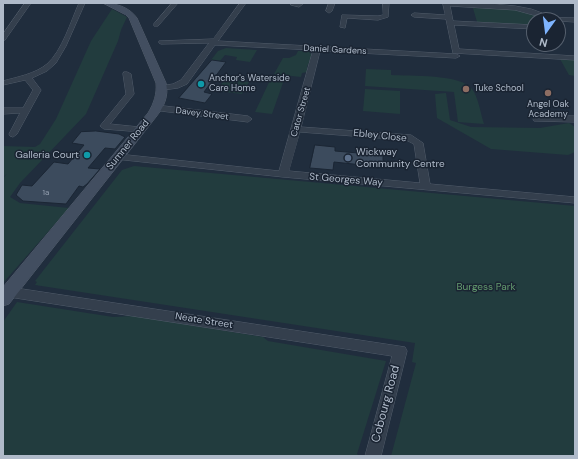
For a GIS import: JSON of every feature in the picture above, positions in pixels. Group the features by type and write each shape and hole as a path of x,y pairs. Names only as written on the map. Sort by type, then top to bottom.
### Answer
{"main road":[{"path":"108,3 129,13 135,21 163,88"},
{"name":"Sumner Road","path":"6,296 156,108 162,96 163,88"}],"street":[{"path":"3,40 28,3"},
{"path":"3,83 27,77 50,65 62,46 82,3"},
{"path":"156,25 175,3"},
{"path":"163,88 175,86 184,82 243,3"},
{"path":"293,4 301,3"},
{"path":"329,11 332,3"},
{"path":"343,27 344,16 378,18 386,16 386,3"},
{"path":"456,53 446,4 524,8 537,12"},
{"path":"414,15 449,20 526,26"},
{"path":"3,23 14,22"},
{"name":"Daniel Gardens","path":"161,42 214,42 317,48 575,58"},
{"name":"Cator Street","path":"283,174 317,48"},
{"path":"127,74 130,94 104,126 139,130"},
{"path":"13,134 37,90 27,77"},
{"name":"Davey Street","path":"156,108 248,119"},
{"path":"3,111 27,110"},
{"path":"537,119 575,119"},
{"name":"Ebley Close","path":"296,129 408,137 418,143 426,187"},
{"name":"St Georges Way","path":"118,157 283,174 575,200"},
{"name":"Neate Street","path":"6,296 400,351"},
{"name":"Cobourg Road","path":"373,456 400,351"}],"green space":[{"path":"473,8 510,9 529,12 526,12 526,25 477,22"},
{"path":"112,9 127,17 86,114 20,183 10,197 20,203 69,208 3,283 3,178 7,174 3,177 3,146 35,147 40,144 56,119 91,41"},
{"path":"226,48 257,50 250,62 236,60 237,57 225,55 220,61 211,60 218,51"},
{"path":"298,51 308,51 312,55 307,67 307,72 302,73 301,77 274,74 283,58 289,58 296,55"},
{"path":"560,59 575,60 575,76 569,75"},
{"path":"366,69 391,70 391,75 447,78 466,84 472,89 476,96 484,124 458,122 454,92 365,86"},
{"path":"228,74 240,81 249,82 242,94 217,91"},
{"path":"272,76 285,77 272,114 255,112"},
{"path":"365,89 400,91 400,114 363,111"},
{"path":"446,93 450,120 471,127 540,128 569,123 575,127 575,152 568,155 491,149 437,118 435,94"},
{"name":"Burgess Park","path":"134,166 575,206 575,456 391,456 416,363 412,362 415,343 35,285 37,282 35,281 122,170"},
{"path":"17,302 113,317 133,316 263,337 268,341 386,361 357,454 359,456 3,456 3,322"}],"building":[{"name":"Anchor's Waterside Care Home","path":"212,60 226,62 204,92 212,94 205,103 179,98"},
{"name":"Galleria Court","path":"96,131 119,134 125,137 115,149 105,148 88,168 100,169 87,184 83,187 79,186 66,204 23,201 16,195 22,185 32,186 54,162 68,164 84,145 72,143 81,132"},
{"name":"Wickway Community Centre","path":"315,145 335,147 335,151 370,154 370,150 383,151 383,164 372,163 372,166 334,162 333,170 310,168"}],"place":[{"name":"Anchor's Waterside Care Home","path":"201,84"},
{"name":"Tuke School","path":"466,89"},
{"name":"Angel Oak Academy","path":"548,93"},
{"name":"Galleria Court","path":"87,155"},
{"name":"Wickway Community Centre","path":"348,158"}]}
